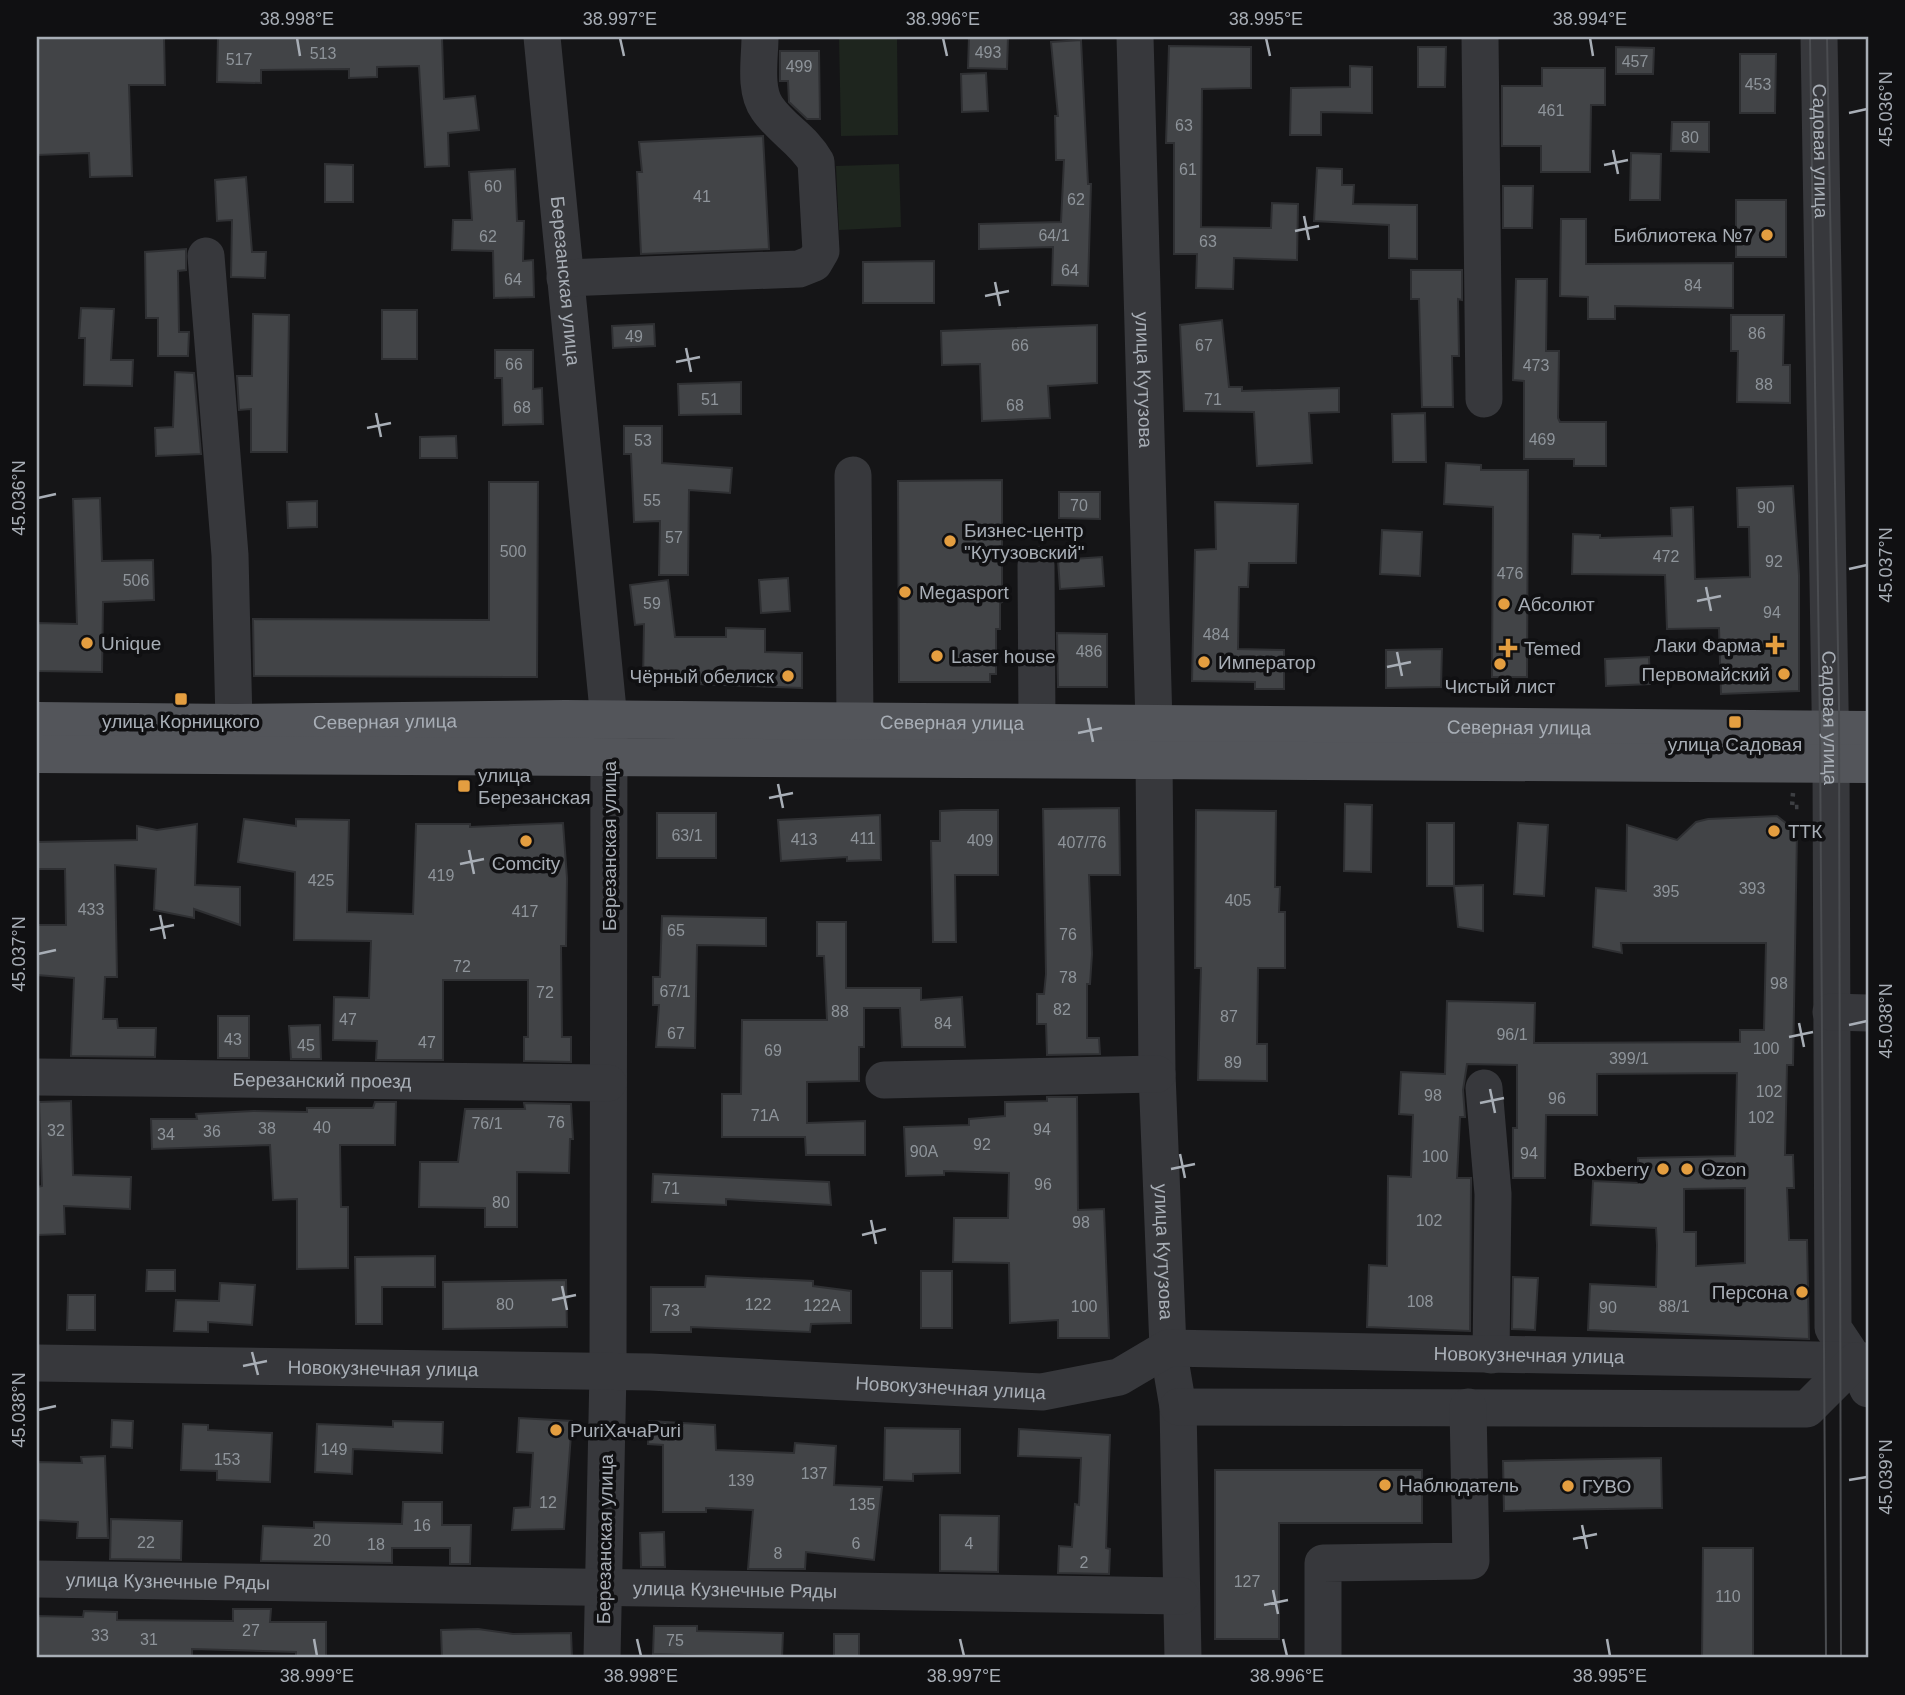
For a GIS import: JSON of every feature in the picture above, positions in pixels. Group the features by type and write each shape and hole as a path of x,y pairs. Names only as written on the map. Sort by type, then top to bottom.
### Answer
{"main road":[{"name":"Северная улица","path":"37,722 610,720 1037,723 1154,742"},
{"name":"Северная улица","path":"1830,747 1868,730"},
{"name":"Северная улица","path":"37,754 609,759 1154,742 1830,747 1868,764"}],"street":[{"name":"Березанская улица","path":"542,37 610,720 608,1371 602,1658"},
{"path":"565,278 799,269 814,264 821,251 816,162 809,150 767,109 762,99 760,37"},
{"name":"улица Кутузова","path":"1135,37 1154,742 1157,1074 1168,1348 1178,1408 1183,1658"},
{"path":"1480,37 1484,399"},
{"name":"Садовая улица","path":"1819,37 1830,747 1833,1328 1864,1370"},
{"path":"206,256 230,555 234,723"},
{"path":"853,475 855,722"},
{"path":"1036,565 1037,723"},
{"path":"1831,1012 1868,1013"},
{"path":"884,1080 1157,1074"},
{"name":"Березанский проезд","path":"37,1077 608,1083"},
{"path":"1484,1088 1493,1194 1491,1355"},
{"name":"Новокузнечная улица","path":"37,1363 608,1371 1042,1392 1119,1377 1168,1348 1491,1355 1864,1370"},
{"path":"1178,1408 1807,1409 1864,1370"},
{"path":"1323,1658 1323,1563 1471,1561 1468,1407"},
{"name":"улица Кузнечные Ряды","path":"37,1579 1181,1596"}],"shaded area":[{"path":"839,37 897,37 898,135 841,136"},
{"path":"899,164 901,227 839,230 836,166"}],"building":[{"path":"37,37 164,37 165,85 129,85 132,176 90,177 89,153 37,155"},
{"path":"218,37 442,38 444,99 475,96 479,130 448,133 449,166 425,167 419,66 377,67 377,77 349,78 349,69 261,70 261,83 217,82"},
{"path":"969,37 1008,37 1007,69 968,68"},
{"path":"1081,40 1088,184 1091,184 1088,286 1052,285 1053,247 979,249 979,224 1061,222 1064,160 1056,160 1055,116 1058,116 1051,42"},
{"path":"1169,46 1251,47 1251,88 1202,89 1201,227 1271,228 1272,203 1298,204 1297,260 1234,258 1233,289 1196,288 1197,254 1174,254 1174,143 1166,143"},
{"path":"1418,47 1446,47 1445,87 1418,87"},
{"path":"1616,47 1654,48 1653,74 1616,74"},
{"path":"780,51 819,51 820,119 807,119 789,102 788,81 780,81"},
{"path":"1740,54 1776,54 1775,113 1740,113"},
{"path":"1350,66 1372,67 1372,113 1321,112 1321,135 1290,135 1291,88 1350,87"},
{"path":"1542,68 1605,68 1605,105 1591,105 1590,172 1541,172 1541,146 1502,146 1502,86 1542,86"},
{"path":"986,73 988,111 962,112 961,74"},
{"path":"1672,122 1709,122 1709,152 1671,151"},
{"path":"763,136 769,249 641,254 637,172 642,172 639,142"},
{"path":"1631,153 1661,154 1660,200 1630,200"},
{"path":"325,164 353,165 353,202 325,202"},
{"path":"1317,168 1342,169 1342,185 1354,185 1353,204 1417,205 1417,259 1389,258 1389,225 1314,221"},
{"path":"515,169 517,221 524,221 523,261 533,260 534,297 494,298 493,251 452,250 453,220 472,220 469,172"},
{"path":"246,177 252,252 266,252 265,278 231,277 232,220 217,221 215,180"},
{"path":"1503,186 1533,186 1532,228 1503,228"},
{"path":"1736,200 1786,200 1786,257 1736,257"},
{"path":"1561,219 1586,219 1586,264 1733,263 1733,308 1615,306 1615,319 1588,319 1588,297 1560,296"},
{"path":"186,249 186,270 178,271 179,332 189,332 188,356 158,356 158,318 146,318 145,252"},
{"path":"934,261 934,303 863,303 863,262"},
{"path":"1411,270 1462,270 1462,300 1458,299 1459,356 1452,356 1453,407 1422,407 1419,299 1411,299"},
{"path":"1516,279 1547,279 1546,351 1559,351 1558,418 1560,422 1606,422 1606,466 1574,466 1574,459 1524,459 1524,381 1513,380"},
{"path":"81,308 114,309 111,360 133,360 132,386 84,385 85,338 79,338"},
{"path":"382,310 417,310 417,359 382,359"},
{"path":"253,314 289,315 287,452 251,452 251,409 239,410 237,376 252,376"},
{"path":"1731,315 1784,315 1783,365 1790,365 1790,403 1737,402 1738,351 1731,351"},
{"path":"1222,320 1229,387 1242,387 1242,391 1339,388 1339,412 1309,413 1312,463 1257,466 1254,412 1184,411 1180,325"},
{"path":"654,324 655,346 613,348 612,326"},
{"path":"1097,325 1097,383 1048,386 1050,418 982,421 980,364 942,365 941,331"},
{"path":"495,350 533,350 533,389 542,388 543,424 503,425 502,378 495,378"},
{"path":"175,372 194,373 201,454 156,456 155,428 173,427"},
{"path":"741,382 741,414 679,415 678,384"},
{"path":"1425,413 1426,462 1393,462 1392,414"},
{"path":"624,426 662,426 662,463 732,468 730,493 689,490 688,575 659,575 660,521 634,522 631,454 624,454"},
{"path":"456,436 457,458 420,458 420,437"},
{"path":"1446,463 1481,465 1481,470 1528,470 1527,677 1492,677 1493,507 1444,504"},
{"name":"Бизнес-центр \"Кутузовский\"","path":"1002,480 1002,602 1000,629 996,629 996,674 990,674 990,682 899,682 898,481"},
{"path":"489,482 538,482 537,677 254,676 253,619 489,620"},
{"path":"1793,486 1799,575 1799,691 1721,694 1719,628 1667,629 1665,575 1572,574 1573,534 1600,535 1600,538 1672,536 1671,508 1693,507 1695,579 1750,577 1749,527 1738,527 1737,488"},
{"path":"1059,492 1100,492 1100,519 1059,518"},
{"path":"100,498 102,561 153,560 154,600 103,602 102,672 37,671 37,623 77,624 73,499"},
{"path":"317,501 317,527 288,528 287,502"},
{"path":"1215,502 1298,504 1296,563 1249,563 1248,587 1239,587 1238,649 1284,650 1284,689 1255,689 1255,682 1192,681 1195,550 1216,549"},
{"path":"1382,530 1422,532 1420,576 1380,574"},
{"path":"1102,557 1104,586 1060,589 1058,560"},
{"path":"788,578 790,611 761,613 759,580"},
{"path":"668,580 675,637 726,637 726,628 765,629 765,652 802,653 802,688 643,682 644,624 635,625 630,585"},
{"path":"1057,633 1107,634 1107,687 1058,687"},
{"path":"1442,649 1441,687 1386,688 1386,650"},
{"path":"1649,657 1650,684 1606,686 1605,659"},
{"path":"1345,804 1372,805 1371,872 1344,871"},
{"path":"1119,808 1120,875 1089,875 1092,954 1090,984 1087,984 1087,1038 1099,1038 1100,1054 1047,1055 1046,1024 1037,1024 1037,994 1044,994 1046,974 1043,809"},
{"path":"998,810 998,875 955,875 956,942 933,942 931,841 940,841 940,811"},
{"path":"1196,810 1276,811 1275,887 1280,887 1279,912 1285,912 1285,968 1258,968 1257,1044 1267,1044 1267,1081 1198,1080 1201,968 1195,968"},
{"path":"657,813 716,813 716,858 657,858"},
{"path":"880,815 881,860 847,861 847,857 781,861 778,820"},
{"path":"1777,816 1797,832 1793,1065 1787,1065 1785,1155 1793,1155 1794,1188 1787,1188 1789,1240 1807,1240 1809,1339 1588,1330 1590,1284 1656,1287 1656,1228 1591,1225 1593,1181 1638,1183 1638,1158 1735,1156 1737,1073 1597,1074 1597,1115 1546,1115 1545,1178 1513,1178 1513,1128 1517,1128 1517,1065 1467,1064 1463,1090 1465,1117 1460,1117 1457,1178 1471,1178 1470,1331 1367,1327 1369,1265 1387,1266 1388,1176 1411,1177 1413,1115 1399,1114 1401,1072 1445,1074 1447,1001 1535,1003 1534,1043 1740,1042 1740,1030 1764,1030 1766,943 1621,943 1622,953 1593,947 1596,888 1626,891 1627,825 1677,840 1696,822 1708,819","holes":["1745,1188 1745,1263 1696,1266 1696,1232 1684,1232 1684,1189"]},
{"path":"244,819 296,826 296,819 349,820 347,912 413,914 416,824 470,824 470,827 563,823 567,878 566,946 561,946 562,1037 571,1037 571,1062 524,1061 524,1037 528,1037 528,980 443,980 443,1060 376,1060 377,1041 333,1040 334,997 369,998 371,941 294,940 295,872 238,862"},
{"path":"1427,823 1454,823 1454,886 1427,886"},
{"path":"1518,823 1548,825 1544,896 1514,894"},
{"path":"197,824 195,885 240,887 240,925 194,909 194,918 154,910 156,869 115,865 117,977 105,977 103,1019 117,1019 118,1028 156,1028 155,1057 71,1056 74,978 37,975 37,925 66,925 65,869 37,869 37,842 137,840 137,826 157,830"},
{"path":"1483,885 1483,931 1458,927 1454,886"},
{"path":"662,916 766,918 766,946 697,945 695,1048 656,1047 659,1005 653,1005 653,977 660,977"},
{"path":"817,922 846,922 846,988 921,988 921,1000 962,997 965,1047 902,1047 900,1008 864,1008 864,1047 859,1047 859,1081 807,1082 807,1123 865,1121 865,1155 806,1155 805,1137 722,1137 722,1094 741,1094 742,1020 827,1020 824,956 817,956"},
{"path":"218,1016 249,1016 249,1058 218,1058"},
{"path":"320,1025 321,1059 291,1059 289,1026"},
{"path":"1047,1097 1077,1097 1078,1210 1104,1209 1109,1338 1058,1338 1058,1320 1010,1323 1009,1263 953,1262 954,1218 1008,1218 1009,1173 944,1171 944,1175 906,1176 904,1127 969,1125 969,1119 1005,1116 1005,1102 1047,1101"},
{"path":"71,1101 73,1175 131,1177 130,1209 64,1206 65,1234 37,1235 37,1187 42,1186 39,1102"},
{"path":"375,1102 396,1102 395,1145 340,1145 341,1207 348,1207 348,1268 297,1269 297,1199 273,1200 270,1145 152,1149 151,1119 197,1119 196,1114 253,1111 307,1112 307,1108 373,1108"},
{"path":"524,1103 571,1104 573,1139 570,1139 569,1173 517,1172 517,1227 485,1227 485,1208 419,1207 420,1162 458,1162 465,1109 525,1109"},
{"path":"653,1174 829,1182 831,1205 726,1199 726,1205 652,1202"},
{"path":"435,1256 435,1287 382,1287 382,1324 356,1324 355,1257"},
{"path":"147,1270 175,1270 175,1291 146,1291"},
{"path":"921,1271 952,1271 952,1328 921,1328"},
{"path":"706,1276 813,1281 813,1286 851,1291 851,1323 811,1324 810,1332 691,1327 691,1332 651,1332 651,1287 705,1287"},
{"path":"1513,1277 1538,1278 1535,1330 1512,1329"},
{"path":"566,1280 567,1327 443,1329 443,1282"},
{"path":"220,1283 255,1285 252,1325 208,1322 208,1332 174,1331 176,1300 219,1301"},
{"path":"68,1295 95,1295 95,1330 67,1330"},
{"path":"519,1418 572,1421 564,1529 512,1530 514,1508 530,1507 533,1453 517,1452"},
{"path":"112,1420 133,1421 132,1448 111,1447"},
{"path":"393,1421 443,1422 442,1453 353,1449 352,1474 315,1472 317,1424 393,1427"},
{"path":"649,1421 715,1425 716,1450 794,1453 795,1443 836,1446 834,1485 882,1487 874,1560 806,1552 805,1569 748,1569 753,1510 706,1508 706,1512 663,1512 663,1445 648,1444"},
{"path":"183,1424 208,1425 208,1430 272,1433 270,1482 217,1480 217,1471 181,1470"},
{"path":"885,1428 960,1429 960,1473 913,1474 913,1481 884,1480"},
{"path":"1019,1429 1110,1435 1106,1548 1110,1549 1109,1574 1058,1573 1059,1546 1072,1547 1075,1504 1079,1505 1081,1458 1018,1456"},
{"path":"105,1456 108,1538 77,1538 78,1522 37,1520 37,1462 82,1463 81,1457"},
{"path":"1661,1458 1662,1508 1504,1511 1503,1461"},
{"path":"1215,1470 1422,1470 1422,1523 1279,1523 1279,1639 1215,1639"},
{"path":"403,1502 442,1502 442,1525 471,1525 470,1564 450,1564 450,1548 392,1548 392,1563 261,1561 263,1526 314,1528 314,1522 402,1524"},
{"path":"940,1515 999,1516 998,1572 940,1571"},
{"path":"111,1519 182,1521 181,1560 110,1559"},
{"path":"664,1532 665,1567 641,1567 640,1533"},
{"path":"1703,1548 1753,1548 1753,1658 1702,1658"},
{"path":"233,1609 271,1609 270,1622 326,1622 326,1658 296,1658 296,1652 192,1649 192,1658 37,1658 37,1616 83,1617 84,1611 117,1612 117,1620 233,1621"},
{"path":"654,1626 697,1626 697,1631 783,1633 782,1658 653,1654"},
{"path":"478,1629 513,1634 571,1633 572,1658 442,1658 441,1630"},
{"path":"834,1634 859,1634 859,1658 834,1658"}],"tram line":[{"path":"1810,37 1820,730 1826,1658"},
{"path":"1827,37 1839,706 1841,1658"}],"place":[{"name":"Библиотека №7","path":"1767,235"},
{"name":"Бизнес-центр \"Кутузовский\"","path":"950,541"},
{"name":"Megasport","path":"905,592"},
{"name":"Абсолют","path":"1504,604"},
{"name":"Unique","path":"87,643"},
{"name":"Лаки Фарма","path":"1775,645"},
{"name":"Temed","path":"1508,648"},
{"name":"Laser house","path":"937,656"},
{"name":"Император","path":"1204,662"},
{"name":"Чистый лист","path":"1500,664"},
{"name":"Первомайский","path":"1784,674"},
{"name":"Чёрный обелиск","path":"788,676"},
{"name":"улица Корницкого","path":"181,699"},
{"name":"улица Садовая","path":"1735,722"},
{"name":"улица Березанская","path":"464,786"},
{"name":"ТТК","path":"1774,831"},
{"name":"Comcity","path":"526,841"},
{"name":"Boxberry","path":"1663,1169"},
{"name":"Ozon","path":"1687,1169"},
{"name":"Персона","path":"1802,1292"},
{"name":"PuriХачаPuri","path":"556,1430"},
{"name":"Наблюдатель","path":"1385,1485"},
{"name":"ГУВО","path":"1568,1486"}]}
